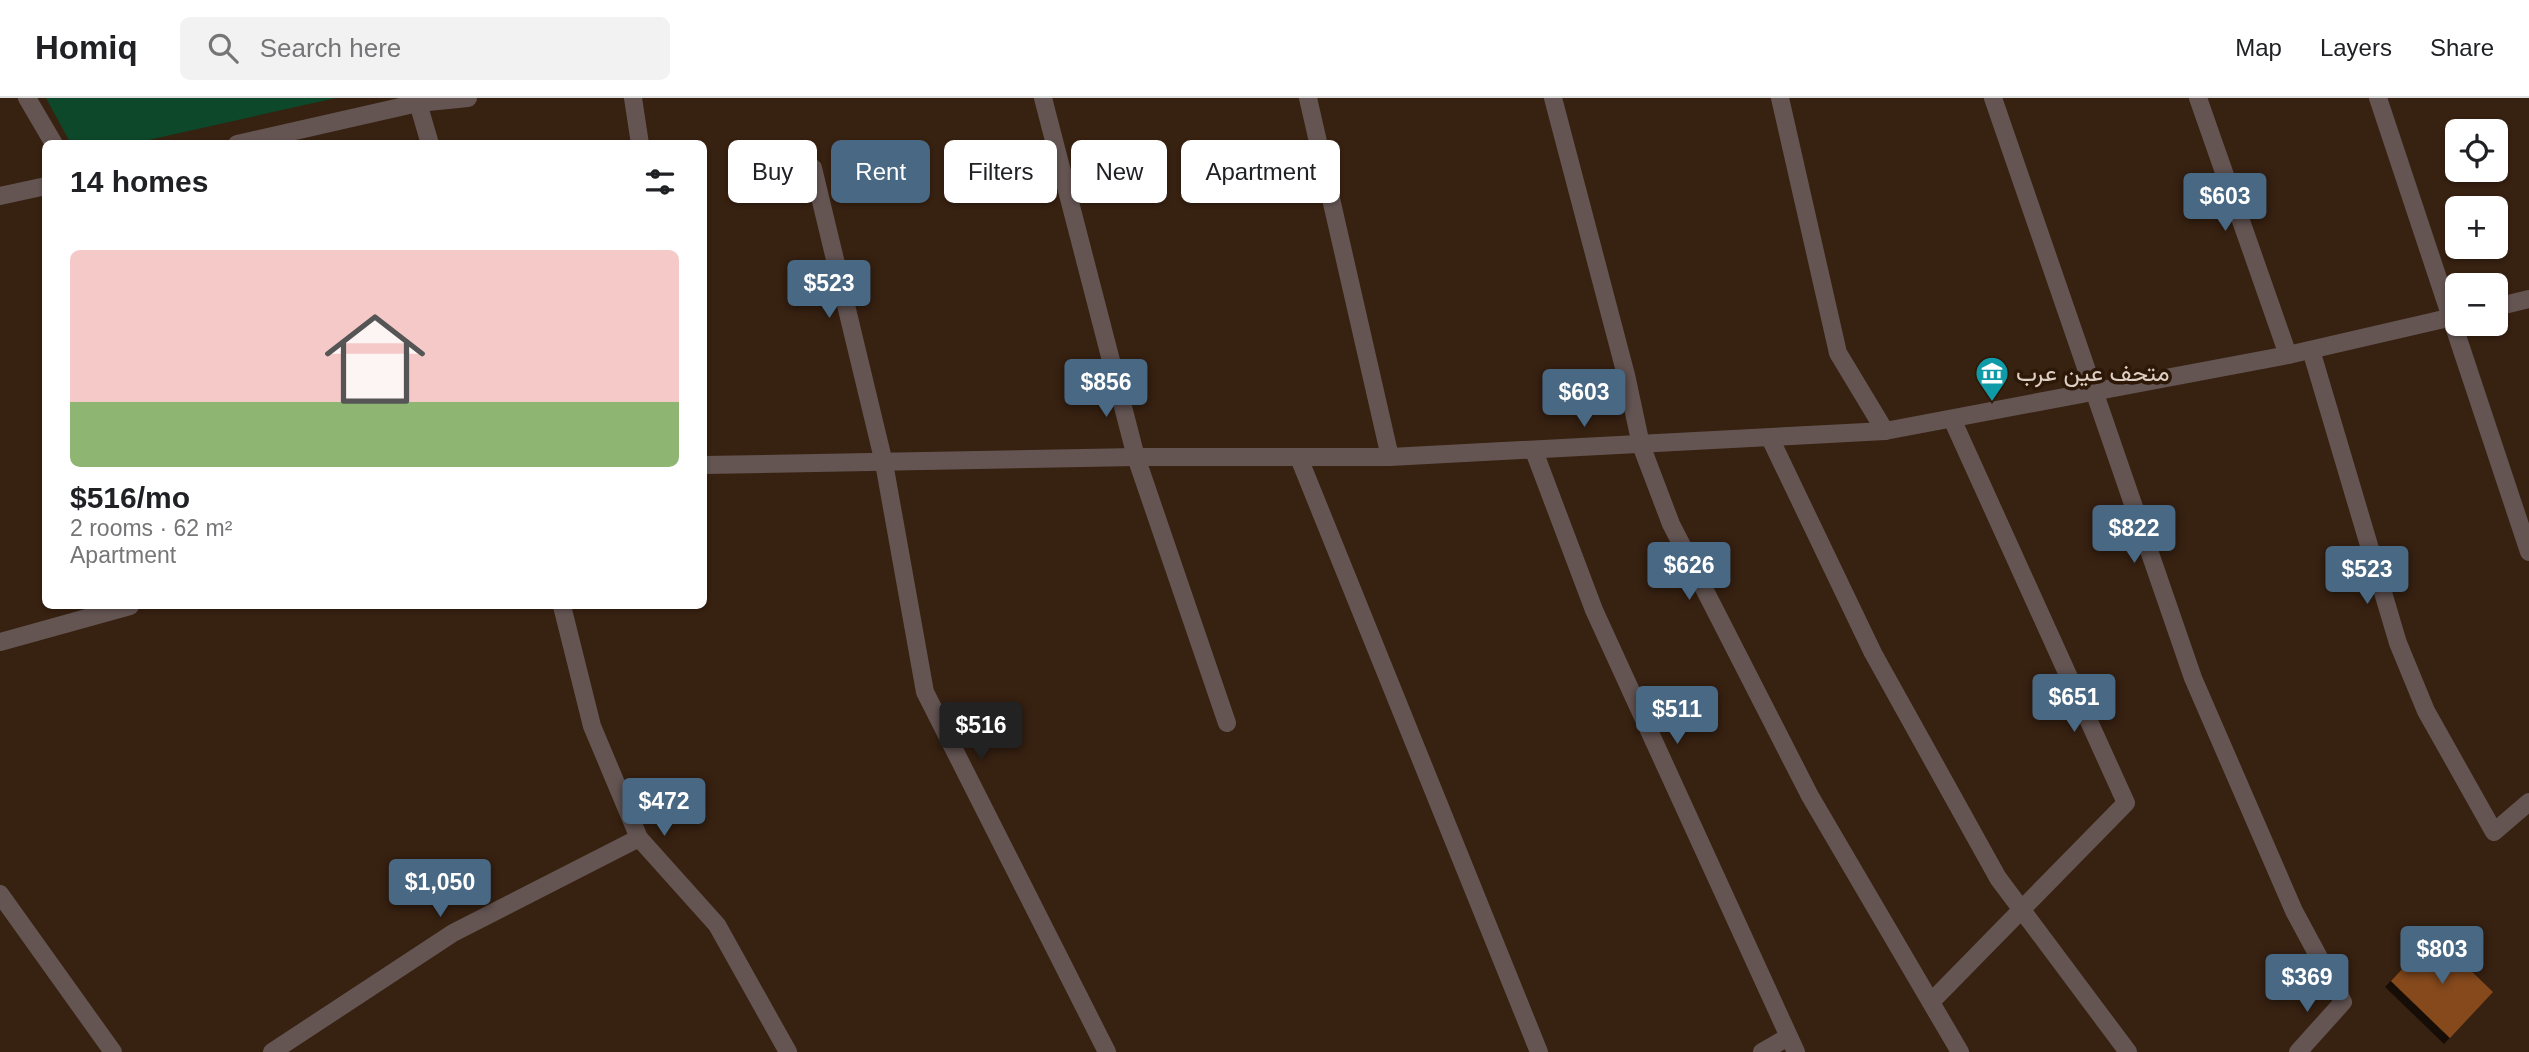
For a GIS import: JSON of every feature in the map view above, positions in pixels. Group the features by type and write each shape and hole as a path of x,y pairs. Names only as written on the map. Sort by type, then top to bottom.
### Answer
{"street":[{"path":"27,98 52,140"},
{"path":"255,140 418,103 468,98"},
{"path":"633,98 638,140"},
{"path":"1043,98 1136,457 1227,723"},
{"path":"1308,98 1390,457"},
{"path":"1553,98 1626,375 1641,445 1671,524 1810,796 1959,1052"},
{"path":"1780,98 1838,353 1885,431"},
{"path":"1993,98 2193,678 2294,911 2343,1002 2298,1052"},
{"path":"2199,98 2288,355"},
{"path":"2378,98 2445,291"},
{"path":"418,103 429,140"},
{"path":"817,185 884,463 925,692 1107,1052"},
{"path":"0,196 42,187"},
{"path":"2508,304 2529,299"},
{"path":"707,465 1136,457 1390,457 1885,431 2288,355 2445,319"},
{"path":"2460,336 2529,552"},
{"path":"2311,350 2398,643 2426,711 2494,832 2529,802"},
{"path":"1931,1002 2126,803 1952,419"},
{"path":"1770,438 1873,653 1998,878 2128,1052"},
{"path":"1534,451 1594,610 1792,1045 1762,1052"},
{"path":"1299,458 1539,1052"},
{"path":"0,642 119,609"},
{"path":"563,609 592,726 639,838 717,925 788,1052"},
{"path":"272,1052 453,933 639,838"},
{"path":"0,894 113,1052"}],"green space":[{"path":"46,98 336,98 148,140 69,140"}],"building":[{"path":"2434,935 2493,992 2450,1038 2391,981"}],"place":[{"name":"متحف عين عرب","path":"1992,403"}]}
